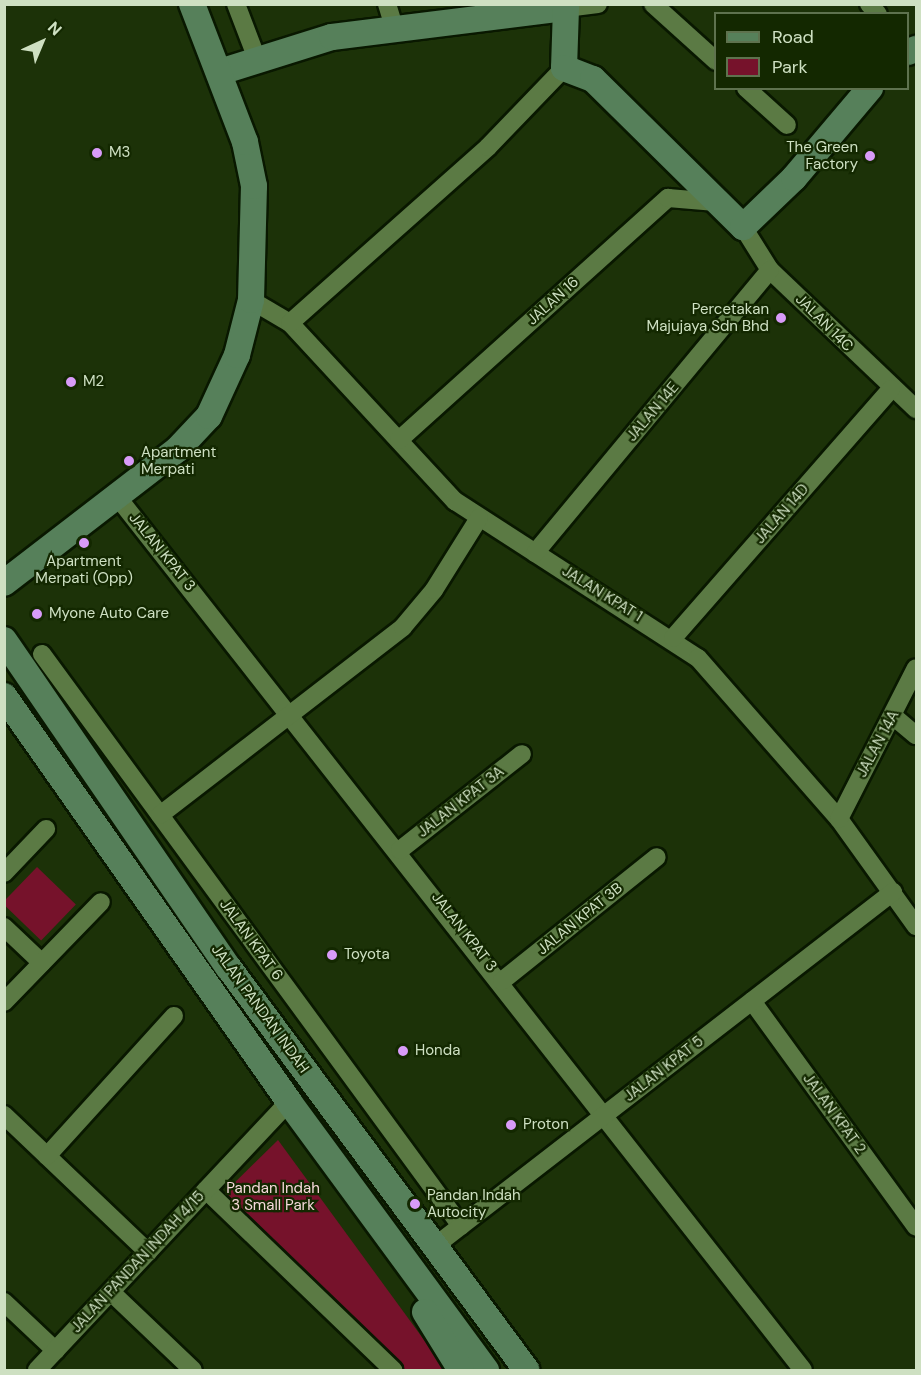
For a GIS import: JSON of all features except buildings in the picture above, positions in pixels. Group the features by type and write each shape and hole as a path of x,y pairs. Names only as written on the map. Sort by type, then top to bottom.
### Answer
{"main road":[{"path":"5,582 119,499 209,416 237,355 251,300 254,186 245,142 192,4"},
{"path":"220,72 390,16 566,8 564,68 593,79 743,227 794,178 868,90"},
{"name":"JALAN PANDAN INDAH","path":"4,640 229,968 525,1371"},
{"name":"JALAN PANDAN INDAH","path":"4,696 289,1102 407,1261 411,1290 461,1371"},
{"path":"407,1261 486,1371"}],"street":[{"path":"236,4 257,59"},
{"path":"566,8 598,4"},
{"path":"653,4 714,59"},
{"path":"290,323 488,147 564,68"},
{"path":"748,90 787,125"},
{"name":"JALAN 16","path":"399,440 668,198 721,204"},
{"name":"JALAN 14C","path":"743,227 770,270 891,389 916,409"},
{"name":"JALAN 14E","path":"535,553 770,270"},
{"name":"JALAN KPAT 1","path":"251,300 290,323 455,501 674,638 719,679 839,819 916,926"},
{"name":"JALAN 14D","path":"674,638 891,389"},
{"name":"JALAN KPAT 3","path":"119,499 400,850 603,1116 803,1371"},
{"path":"160,815 403,627 434,590 479,518"},
{"name":"JALAN KPAT 6","path":"42,654 461,1226"},
{"name":"JALAN 14A","path":"839,819 916,668"},
{"path":"893,716 916,735"},
{"name":"JALAN KPAT 3A","path":"400,850 522,754"},
{"path":"4,873 46,829"},
{"name":"JALAN KPAT 3B","path":"502,981 657,857"},
{"name":"JALAN KPAT 5","path":"435,1246 892,892"},
{"path":"4,1002 101,902"},
{"path":"4,927 42,963"},
{"name":"JALAN KPAT 2","path":"752,1001 916,1227"},
{"path":"47,1156 174,1016"},
{"name":"JALAN PANDAN INDAH 4/15","path":"37,1371 289,1102"},
{"path":"4,1115 148,1252"},
{"path":"206,1190 393,1371"},
{"path":"111,1292 193,1371"},
{"path":"4,1302 56,1351"}],"green space":[{"path":"37,867 76,905 41,940 4,905 4,901"},
{"name":"Pandan Indah 3 Small Park","path":"278,1140 446,1370 405,1370 220,1197"}],"place":[{"name":"M3","path":"97,153"},
{"name":"The Green Factory","path":"870,156"},
{"name":"Percetakan Majujaya Sdn Bhd","path":"781,318"},
{"name":"M2","path":"71,382"},
{"name":"Apartment Merpati","path":"129,461"},
{"name":"Apartment Merpati (Opp)","path":"84,543"},
{"name":"Myone Auto Care","path":"37,614"},
{"name":"Toyota","path":"332,955"},
{"name":"Honda","path":"403,1051"},
{"name":"Proton","path":"511,1125"},
{"name":"Pandan Indah Autocity","path":"415,1204"}]}
